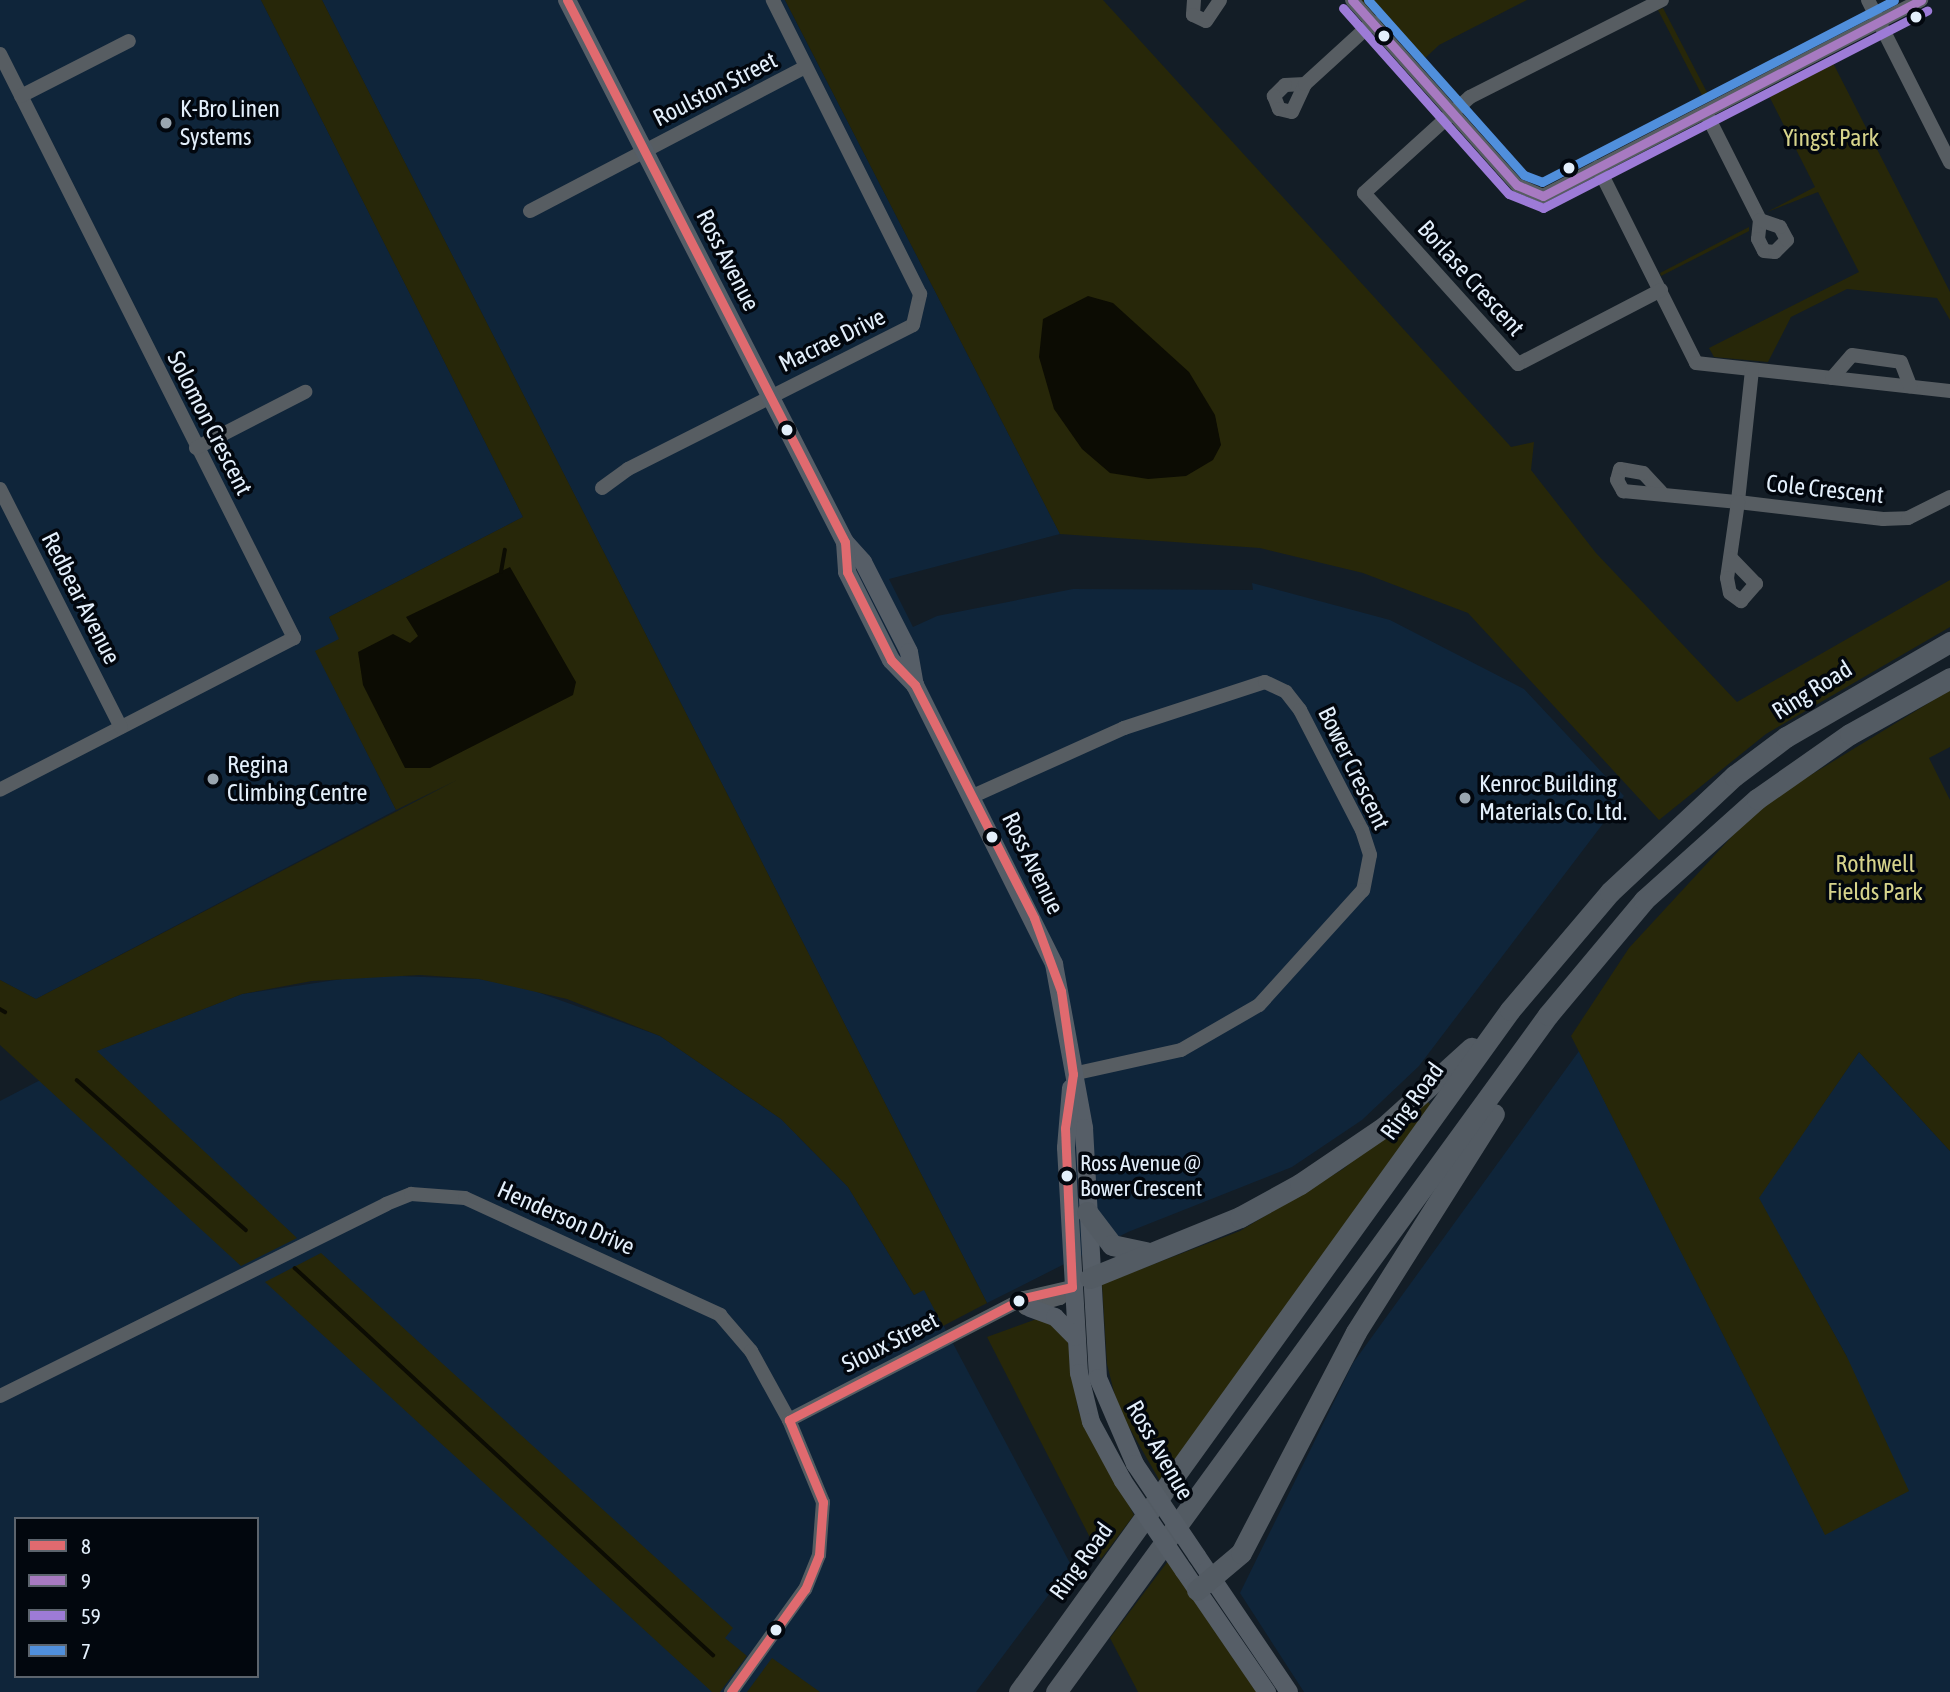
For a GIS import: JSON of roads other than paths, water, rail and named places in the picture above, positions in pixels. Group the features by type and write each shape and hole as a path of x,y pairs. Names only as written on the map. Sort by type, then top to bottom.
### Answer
{"highway":[{"name":"Ring Road","path":"1019,1692 1510,1010 1610,892 1734,776 1836,704 1950,642"},
{"path":"1056,1692 1548,1015 1613,938 1681,865 1757,799 1850,734 1950,678"},
{"path":"1205,1585 1241,1553 1343,1355 1414,1235 1613,938"},
{"path":"1081,1282 1240,1217 1348,1154 1510,1010"},
{"path":"1087,1212 1112,1245 1148,1253"}],"main road":[{"name":"Ross Avenue","path":"567,0 845,542 863,562 909,652 915,685 973,796 1054,964 1084,1128 1087,1212 1075,1337 1091,1422 1123,1481 1184,1570 1205,1585 1289,1692"},
{"name":"Ross Avenue","path":"1073,1074 1065,1128 1081,1282 1098,1378 1135,1464 1197,1556 1205,1585 1267,1692"},
{"path":"1022,1308 1055,1317 1075,1337"}],"street":[{"name":"Macrae Drive","path":"602,488 770,396 913,325 920,294 774,0"},
{"path":"1194,0 1193,15 1206,21 1220,0"},
{"path":"1352,0 1456,113 1517,185 1543,196 1921,0"},
{"path":"1456,113 1471,97 1662,0"},
{"path":"1868,0 1947,147 1950,162"},
{"path":"1305,84 1373,22"},
{"path":"21,96 130,41"},
{"name":"Solomon Crescent","path":"0,54 294,638 121,727"},
{"name":"Roulston Street","path":"530,211 806,67"},
{"name":"Borlase Crescent","path":"1456,113 1364,194 1518,364 1661,290"},
{"path":"1706,113 1760,220"},
{"path":"1598,167 1686,339 1716,365 1950,390"},
{"path":"1832,378 1852,355 1901,362 1910,386"},
{"name":"Cole Crescent","path":"1752,370 1738,502 1883,519 1908,518 1950,497"},
{"path":"196,448 305,392"},
{"name":"Redbear Avenue","path":"0,489 121,727"},
{"path":"1661,492 1738,502 1732,559"},
{"name":"Bower Crescent","path":"973,796 1124,728 1265,682 1286,692 1300,710 1362,830 1370,855 1363,890 1259,1005 1181,1050 1073,1074"},
{"path":"0,790 121,727"},
{"name":"Henderson Drive","path":"0,1396 386,1204 438,1193 465,1198 720,1315 751,1351 789,1420 823,1502 819,1555 805,1589 731,1692"},
{"name":"Sioux Street","path":"789,1420 1022,1308 1056,1286 1081,1282"}],"waterway":[{"path":"501,572 505,550"},
{"path":"0,1009 5,1012"},
{"path":"77,1080 246,1230"},
{"path":"295,1268 713,1655"}],"place":[{"name":"K-Bro Linen Systems","path":"166,123"},
{"name":"Regina Climbing Centre","path":"213,779"},
{"name":"Kenroc Building Materials Co. Ltd.","path":"1465,798"},
{"name":"Ross Avenue @ Bower Crescent","path":"1067,1176"}],"park label":[{"name":"Yingst Park","path":"1831,138"},
{"name":"Rothwell Fields Park","path":"1875,878"}]}
